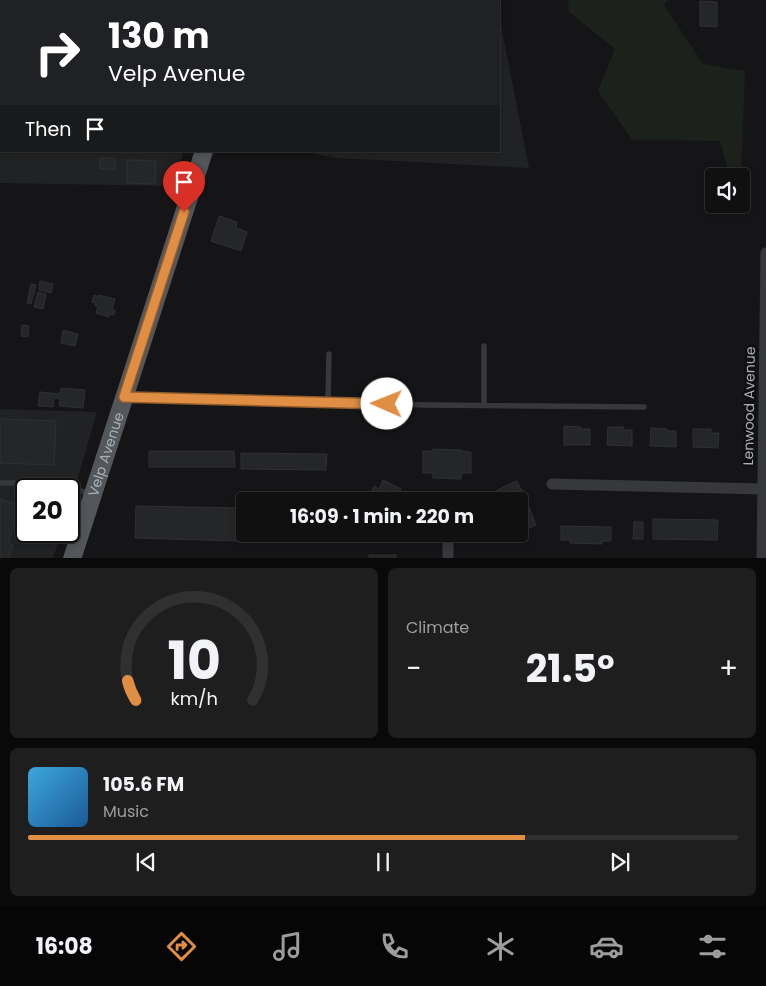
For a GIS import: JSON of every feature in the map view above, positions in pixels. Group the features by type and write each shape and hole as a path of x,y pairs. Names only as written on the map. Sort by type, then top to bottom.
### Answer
{"main road":[{"name":"Velp Avenue","path":"72,558 204,152"}],"street":[{"name":"Lenwood Avenue","path":"762,558 764,536 766,253"},
{"path":"552,484 763,489"},
{"path":"448,542 448,558"}],"lane":[{"path":"484,346 484,405"},
{"path":"328,402 329,354"},
{"path":"124,397 644,407"},
{"path":"0,482 15,482"},
{"path":"80,491 93,494"}],"shaded area":[{"path":"568,0 667,0 664,5 703,64 745,71 741,168 728,168 720,141 632,140 598,91 615,49 569,12"},
{"path":"500,20 529,168 337,158 305,152 500,152"},
{"path":"0,152 184,152 172,186 0,183"},
{"path":"0,409 97,412 78,478 15,478 15,543 58,543 53,558 0,558"}],"building":[{"path":"700,1 717,2 717,27 700,26"},
{"path":"100,158 115,158 115,169 100,169"},
{"path":"127,160 156,161 155,184 127,183"},
{"path":"219,216 237,222 236,228 247,232 241,251 211,241"},
{"path":"40,281 53,284 51,293 39,290"},
{"path":"31,284 36,285 31,304 27,303"},
{"path":"38,292 46,294 43,309 34,307"},
{"path":"94,295 115,299 112,309 115,310 114,315 110,314 109,317 96,313 98,306 95,306 96,303 92,302"},
{"path":"22,325 29,326 28,337 21,336"},
{"path":"63,330 78,334 75,346 61,343"},
{"path":"61,388 85,390 83,408 59,406 60,399 54,398 53,407 38,406 40,392 60,394"},
{"path":"0,419 56,421 54,465 0,463"},
{"path":"564,426 590,429 590,445 564,445"},
{"path":"608,427 624,427 623,430 632,430 632,446 607,445"},
{"path":"651,428 676,431 676,447 650,446"},
{"path":"693,429 711,429 711,433 719,433 718,448 693,447"},
{"path":"433,449 471,452 471,473 461,473 461,479 433,478 433,473 423,473 423,451 433,451"},
{"path":"149,451 234,451 235,467 149,467"},
{"path":"241,453 327,454 326,470 241,469"},
{"path":"383,480 401,489 400,492 371,492 374,486 379,489"},
{"path":"517,481 523,492 498,492 497,490"},
{"path":"0,499 15,504 15,523 8,543 13,545 8,558 0,558"},
{"path":"528,504 536,525 528,528"},
{"path":"136,506 236,508 236,541 135,538"},
{"path":"653,519 718,520 717,540 653,539"},
{"path":"634,522 643,522 643,539 633,539"},
{"path":"561,526 611,527 611,541 602,541 602,544 570,543 570,540 561,540"},
{"path":"369,555 396,555 396,558 369,558"}],"route":[{"path":"184,212 124,397 387,404"}]}
